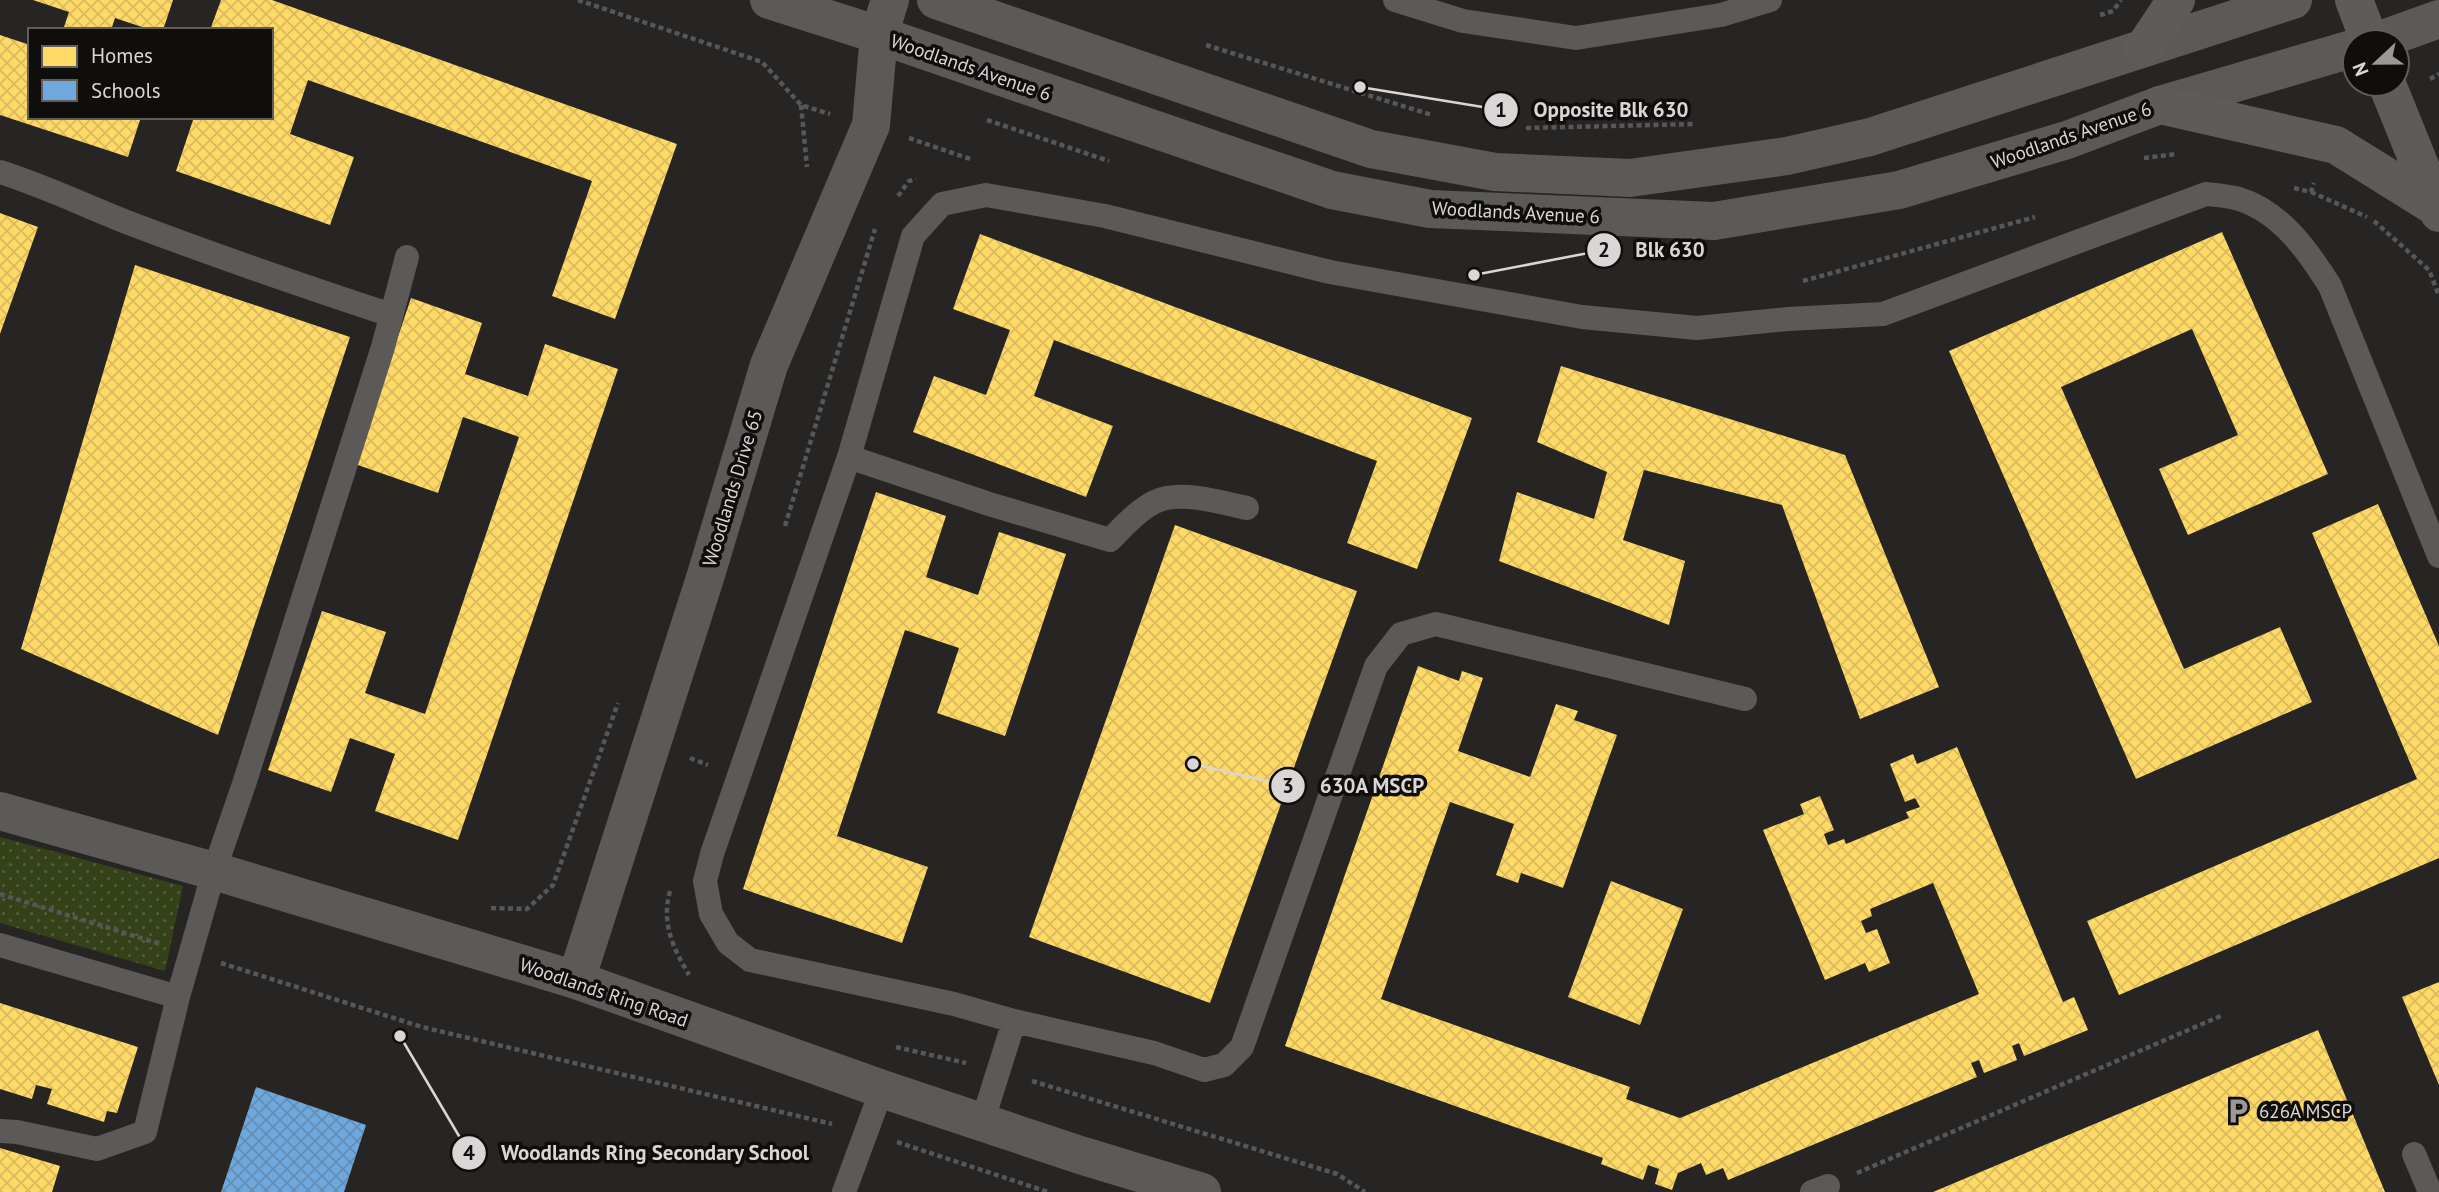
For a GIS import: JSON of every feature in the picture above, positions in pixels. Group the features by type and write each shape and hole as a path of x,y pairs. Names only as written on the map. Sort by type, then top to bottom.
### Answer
{"main road":[{"path":"2144,48 2176,0"},
{"path":"2354,0 2365,28"},
{"path":"2393,98 2438,210"},
{"path":"2160,105 2336,145 2438,210"}],"street":[{"name":"Woodlands Avenue 6","path":"769,0 885,18 1332,190 1430,209 1714,221 1899,190 2067,140 2160,105 2341,52"},
{"name":"Woodlands Avenue 6","path":"936,0 1371,149 1495,172 1630,178 1787,156 1870,137 2293,0"},
{"name":"Woodlands Drive 65","path":"576,980 705,578 769,365 871,125 885,18"},
{"path":"2411,29 2439,19"},
{"name":"Woodlands Ring Road","path":"0,811 214,871 576,980 982,1123 1202,1192"}],"lane":[{"path":"1395,0 1463,21 1576,38 1721,15 1770,0"},
{"path":"0,172 35,183 247,268 391,315"},
{"path":"1745,699 1436,624 1401,634 1376,666 1242,1047 1224,1065 1203,1070 1153,1053 1014,1021 954,1004 750,960 728,943 710,914 705,881 712,854 849,457 914,236 942,204 986,195 1105,215 1330,272 1582,317 1697,328 1883,314 2206,194 2240,199 2272,216 2305,247 2330,286 2439,556"},
{"path":"0,1131 17,1132 97,1149 145,1132 178,997 214,871 244,784 407,257"},
{"path":"849,457 989,504 1110,540 1141,511 1164,498 1185,497 1247,508"},
{"path":"0,945 178,997"},
{"path":"982,1123 1014,1021"},
{"path":"844,1192 882,1089"},
{"path":"2414,1154 2430,1192"}],"path":[{"path":"579,0 762,62 801,106"},
{"path":"2087,20 2113,10 2121,0"},
{"path":"1198,42 1441,118"},
{"path":"1521,129 1699,124"},
{"path":"2311,192 2372,219 2429,270 2439,296"},
{"path":"480,905 494,909 527,909 553,885 609,727"},
{"path":"0,894 422,1027 866,1132 1048,1192"},
{"path":"1820,1189 2223,1015"}],"green space":[{"path":"0,837 183,886 165,971 0,923"}],"building: Homes":[{"path":"33,0 173,0 164,28 145,28 115,18 112,28 64,28 69,12"},
{"path":"221,0 272,0 677,144 615,319 552,296 592,181 308,80 290,134 354,157 330,225 176,171 193,119 273,119 273,28 211,28"},
{"path":"0,35 28,44 28,119 140,119 128,157 0,115"},
{"path":"0,213 38,227 0,334"},
{"path":"2222,232 2328,474 2188,535 2159,469 2238,435 2192,329 2061,387 2184,669 2280,627 2312,702 2136,779 1949,351"},
{"path":"980,234 1472,418 1417,569 1347,543 1377,461 1054,340 1034,396 1113,426 1086,497 913,432 934,376 986,395 1010,330 953,309"},
{"path":"135,265 350,337 218,735 21,649"},
{"path":"411,298 482,323 465,374 528,396 545,344 618,369 458,840 375,811 395,754 350,738 331,792 268,770 322,611 386,632 365,693 425,714 519,437 463,417 438,493 355,464"},
{"path":"1561,366 1845,455 1939,687 1860,719 1782,505 1644,470 1623,540 1685,561 1669,625 1499,561 1517,492 1594,519 1607,472 1537,442"},
{"path":"876,492 946,516 926,577 978,595 999,532 1066,554 1005,736 937,713 959,648 905,630 837,836 928,867 902,943 743,889"},
{"path":"2378,504 2439,646 2439,858 2119,995 2087,921 2417,779 2312,533"},
{"path":"1175,525 1357,591 1210,1003 1029,937"},
{"path":"1418,666 1459,681 1462,671 1483,678 1458,751 1530,777 1556,704 1578,711 1574,720 1617,735 1563,888 1521,873 1518,883 1496,875 1514,824 1450,802 1381,999 1630,1087 1626,1099 1680,1118 1979,994 1933,883 1870,909 1872,916 1861,921 1866,933 1877,929 1890,963 1869,972 1865,963 1825,980 1763,830 1804,814 1800,804 1820,796 1834,830 1824,834 1828,845 1844,839 1846,844 1909,818 1906,812 1920,807 1915,798 1905,802 1890,764 1913,754 1917,764 1957,747 2063,1002 2074,997 2088,1030 2024,1056 2019,1043 2012,1046 2017,1060 1984,1073 1979,1060 1971,1063 1977,1077 1728,1180 1723,1168 1706,1175 1701,1163 1678,1173 1672,1190 1655,1184 1659,1169 1648,1165 1643,1180 1601,1164 1603,1158 1285,1046"},
{"path":"1611,881 1683,909 1640,1025 1568,997"},
{"path":"2439,982 2439,1085 2402,997"},
{"path":"0,1003 138,1047 117,1113 107,1111 104,1122 47,1104 52,1089 36,1085 32,1099 0,1089"},
{"name":"626A MSCP","path":"2318,1030 2385,1192 1933,1192"},
{"path":"0,1148 60,1166 52,1192 0,1192"}],"building: Schools":[{"path":"256,1087 366,1125 344,1192 221,1192"}],"place":[{"name":"Opposite Blk 630","path":"1360,87"},
{"name":"Blk 630","path":"1474,275"},
{"name":"630A MSCP","path":"1193,764"},
{"name":"Woodlands Ring Secondary School","path":"400,1036"},
{"name":"626A MSCP","path":"2238,1111"}]}
